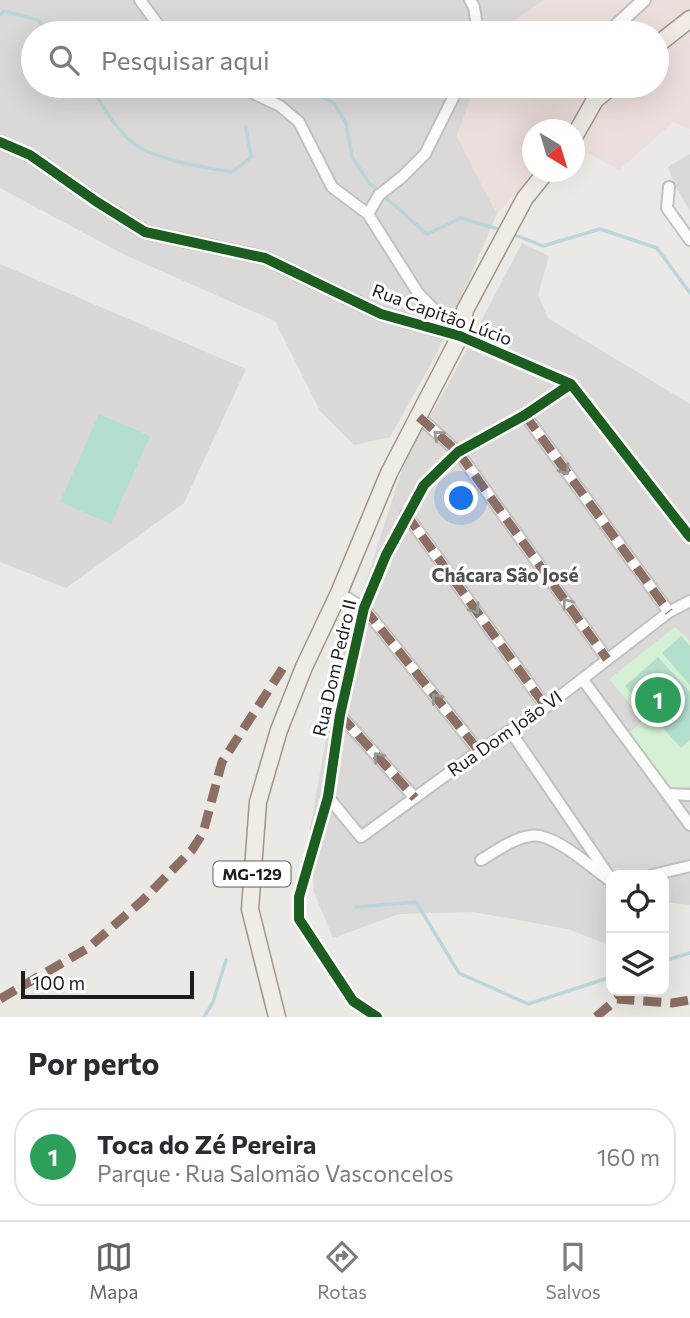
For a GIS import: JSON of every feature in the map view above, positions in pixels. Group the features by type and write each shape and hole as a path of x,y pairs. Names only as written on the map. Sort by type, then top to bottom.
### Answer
{"main road":[{"path":"669,36 690,19"},
{"path":"585,119 597,98"},
{"name":"MG-129","path":"277,1017 250,909 258,802 279,730 389,473 460,335 465,310 524,198 538,182"}],"street":[{"path":"140,0 155,21"},
{"path":"470,0 476,21"},
{"path":"621,21 644,0"},
{"path":"263,98 280,106 299,122 332,187 368,214 418,293 460,335"},
{"path":"368,214 379,195 425,154 453,98"},
{"name":"Rua Capitão Lúcio","path":"0,142 30,155 145,232 265,258 381,314 460,335 571,384"},
{"path":"669,187 667,208 690,240"},
{"path":"571,384 690,537"},
{"name":"Rua Dom Pedro II","path":"377,1017 353,1001 299,919 299,897 328,797 340,715 364,608 406,514 424,485 458,452 525,415 571,384"},
{"path":"525,415 669,612"},
{"path":"419,417 458,452 607,659"},
{"path":"406,514 546,707"},
{"path":"339,593 364,608 478,751"},
{"name":"Rua Dom João VI","path":"328,797 361,837 478,751 511,732 583,680 669,612 690,601"},
{"path":"583,680 690,825"},
{"path":"340,715 415,798"},
{"path":"511,732 606,873"},
{"path":"667,794 690,795"},
{"path":"481,860 508,844 532,835 549,837 606,877"},
{"path":"669,871 690,866"}],"shaded area":[{"path":"0,0 544,0 514,21 21,21 21,98 471,98 457,136 497,214 437,353 390,437 354,445 320,411 275,321 125,255 0,188"},
{"path":"544,0 690,0 690,129 673,122 619,170 585,151 585,119 522,119 522,182 526,182 497,214 457,136 471,98 669,98 669,21 514,21"},
{"path":"690,154 690,211 674,184 668,167"},
{"path":"522,243 549,256 538,295 548,318 690,404 690,905 669,903 669,870 606,870 606,944 568,929 473,912 399,914 333,938 314,892 310,828 340,662 408,451 442,396"},
{"path":"0,264 246,369 184,503 66,588 0,562"}],"green space":[{"path":"99,414 150,436 111,524 60,502"},
{"path":"675,627 690,641 690,786 660,793 623,739 643,720 609,679"},
{"path":"681,636 690,646 690,685 662,653"},
{"path":"658,657 690,692 690,740 681,748 625,686"}],"waterway":[{"path":"0,15 4,11 39,21"},
{"path":"99,98 113,121 134,144 152,154 197,166 232,172 251,157 246,127"},
{"path":"324,98 334,103 346,123 352,157 369,183 427,234 461,218 502,230"},
{"path":"513,234 543,246 600,229 657,248 690,293"},
{"path":"356,907 416,902 459,973 528,1004 606,979"},
{"path":"669,959 690,953"},
{"path":"204,1017 213,1002 226,960"}],"marked path":[{"path":"525,415 669,612"},
{"path":"419,417 458,452 607,659"},
{"path":"406,514 546,707"},
{"path":"364,608 479,751"},
{"path":"0,999 88,948 142,901 192,850 203,833 222,762 283,668"},
{"path":"340,715 415,798"},
{"path":"596,1017 617,999 672,1003 690,1000"}],"cycle path":[{"path":"0,142 30,155 145,232 265,258 381,314 460,336 571,384 690,537"},
{"path":"377,1017 353,1001 299,919 299,897 328,797 340,715 364,608 386,555 424,485 458,452 525,415 571,384"}],"place":[{"name":"Toca do Zé Pereira","path":"658,700"}],"district":[{"name":"Chácara São José","path":"505,575"}]}
